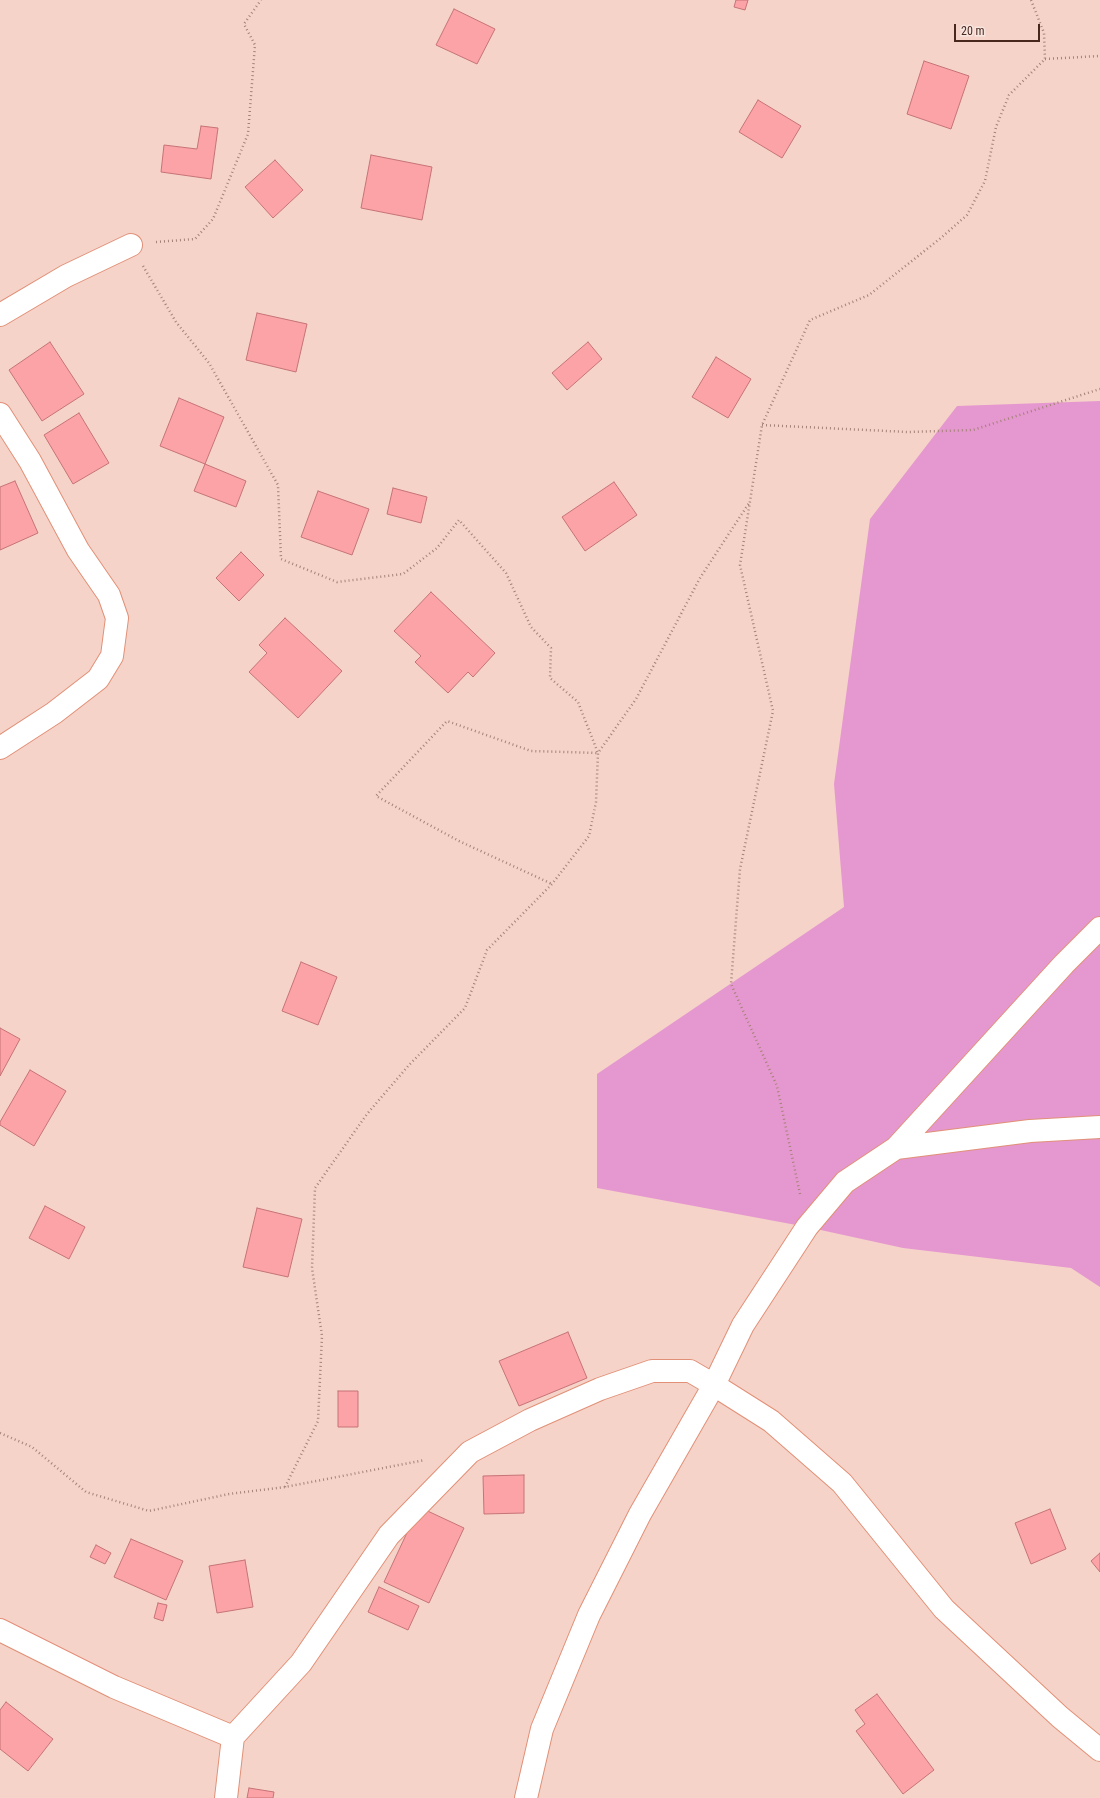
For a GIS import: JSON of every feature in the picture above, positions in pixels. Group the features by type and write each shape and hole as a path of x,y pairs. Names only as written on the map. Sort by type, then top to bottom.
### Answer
{"street":[{"path":"0,315 66,276 130,245"},
{"path":"0,414 30,461 78,550 109,595 116,618 112,656 98,679 54,713 0,748"},
{"path":"526,1798 542,1730 589,1615 640,1514 714,1385 743,1325 807,1227 845,1182 896,1148 1064,964 1100,928"},
{"path":"896,1148 1030,1131 1100,1127"},
{"path":"226,1798 233,1737 301,1663 389,1535 470,1452 530,1420 600,1389 652,1371 690,1371 771,1421 842,1484 944,1609 1060,1717 1100,1750"},
{"path":"0,1630 114,1687 233,1737"}],"path":[{"path":"261,0 244,24 255,45 248,134 213,219 195,239 130,245 176,322 209,363 278,485 281,559 337,582 403,574 437,548 459,520 506,573 532,627 551,648 550,678 578,702 598,753 596,802 589,836 552,884 487,950 466,1008 409,1066 367,1114 315,1188 312,1268 322,1336 318,1421 285,1487"},
{"path":"1031,0 1044,33 1044,59"},
{"path":"807,1227 778,1086 731,984 740,869 773,710 740,565 762,425 810,320 869,295 942,237 966,215 985,181 996,127 1009,95 1044,59 1100,56"},
{"path":"762,425 908,432 974,430 1100,389"},
{"path":"598,753 636,699 700,578 750,501"},
{"path":"552,884 459,841 376,796 447,721 531,751 598,753"},
{"path":"0,1433 32,1447 86,1492 149,1511 229,1494 285,1487 431,1459"}],"shaded area":[{"path":"1100,401 1100,1287 1071,1268 903,1248 807,1227 597,1188 597,1074 844,907 834,784 870,519 957,406"}],"building":[{"path":"736,0 748,0 745,10 734,7"},
{"path":"454,9 495,29 477,64 436,45"},
{"path":"924,61 969,76 951,129 907,114"},
{"path":"758,100 801,126 782,158 739,132"},
{"path":"201,126 218,128 211,179 161,172 164,145 197,149"},
{"path":"371,155 432,167 422,220 361,208"},
{"path":"275,160 303,190 273,218 245,187"},
{"path":"257,313 307,324 296,372 246,360"},
{"path":"50,342 84,394 42,421 9,370"},
{"path":"588,342 602,359 567,390 552,373"},
{"path":"716,357 751,379 728,418 692,397"},
{"path":"179,398 224,417 205,464 160,446"},
{"path":"79,413 109,463 73,484 44,435"},
{"path":"205,464 246,481 236,507 194,491"},
{"path":"15,481 38,533 0,550 0,487"},
{"path":"614,482 637,515 585,551 562,517"},
{"path":"393,488 427,497 421,523 387,514"},
{"path":"318,491 369,509 352,555 301,537"},
{"path":"241,552 264,575 239,601 216,578"},
{"path":"431,592 495,653 473,677 468,672 448,693 415,662 421,656 394,631"},
{"path":"285,618 342,671 298,718 249,672 267,653 259,645"},
{"path":"301,962 337,977 318,1025 282,1011"},
{"path":"0,1028 20,1039 0,1076"},
{"path":"30,1070 66,1091 34,1146 0,1125 0,1122"},
{"path":"45,1206 85,1227 69,1259 29,1238"},
{"path":"257,1208 302,1219 288,1277 243,1267"},
{"path":"568,1332 587,1378 519,1406 499,1361"},
{"path":"338,1391 358,1391 358,1427 338,1427"},
{"path":"524,1475 524,1513 484,1514 483,1476"},
{"path":"419,1507 464,1528 429,1603 384,1582"},
{"path":"1050,1509 1066,1549 1031,1564 1015,1523"},
{"path":"131,1539 183,1561 166,1600 114,1577"},
{"path":"96,1545 111,1553 105,1564 90,1557"},
{"path":"1100,1553 1100,1572 1091,1561"},
{"path":"245,1560 253,1607 217,1613 209,1566"},
{"path":"379,1587 419,1606 408,1630 368,1612"},
{"path":"158,1603 167,1605 163,1621 154,1618"},
{"path":"877,1694 934,1770 903,1794 856,1731 865,1724 855,1710"},
{"path":"6,1702 53,1739 28,1771 0,1749 0,1710"},
{"path":"249,1788 274,1792 273,1798 247,1798"}]}
